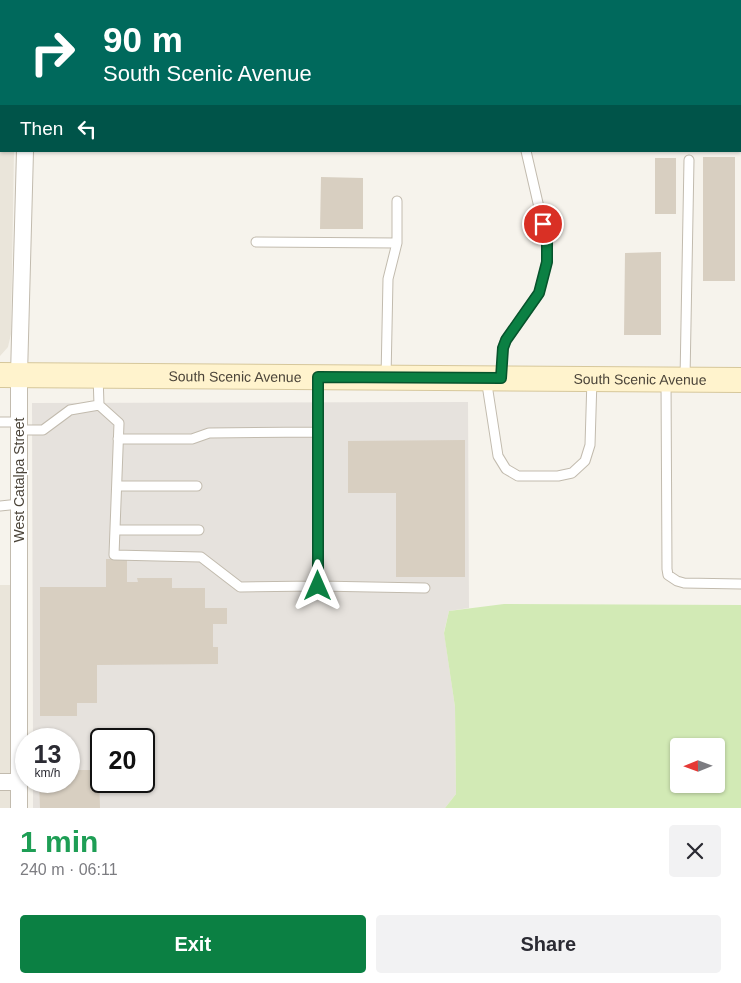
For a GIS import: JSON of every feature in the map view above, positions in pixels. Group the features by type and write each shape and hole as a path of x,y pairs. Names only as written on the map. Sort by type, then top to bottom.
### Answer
{"main road":[{"name":"South Scenic Avenue","path":"9,375 741,380"}],"street":[{"name":"West Catalpa Street","path":"19,728 19,426 9,375 25,152"},
{"path":"0,782 15,782"},
{"name":"West Catalpa Street","path":"19,793 19,808"}],"lane":[{"path":"526,152 547,242 547,262 539,293 506,340 494,378 498,456 506,469 518,476 558,476 572,472 585,461 590,445 592,379"},
{"path":"690,160 676,379 667,569 668,575 684,583 741,584"},
{"path":"386,378 388,279 397,243 397,201"},
{"path":"256,242 397,243"},
{"path":"98,376 99,405 119,423 114,555 201,558 240,587 425,588"},
{"path":"318,377 318,586"},
{"path":"0,422 43,430 70,410 99,405"},
{"path":"118,439 192,439 209,433 318,432"},
{"path":"117,486 197,486"},
{"path":"0,506 19,504"},
{"path":"115,530 199,530"}],"shaded area":[{"path":"0,152 14,152 11,334 8,347 0,356"},
{"path":"468,402 469,608 449,611 444,632 455,707 456,794 445,808 33,808 33,793 80,793 80,728 33,728 32,403"},
{"path":"0,585 11,585 10,808 0,808"}],"green space":[{"path":"504,604 741,605 741,808 445,808 456,794 455,707 444,633 449,611"}],"building":[{"path":"703,157 735,157 735,281 703,281"},
{"path":"655,158 676,158 676,214 655,214"},
{"path":"321,177 363,178 363,229 320,229"},
{"path":"661,252 661,335 624,335 625,253"},
{"path":"465,440 465,577 396,577 396,493 348,493 348,441"},
{"path":"106,559 127,559 127,582 138,582 137,578 172,578 172,588 205,588 205,608 227,608 227,624 213,624 213,647 218,647 218,664 97,665 97,703 77,703 77,716 40,716 40,587 106,587"},
{"path":"80,770 90,770 90,793 100,793 100,808 40,808 39,793 80,793"}],"route":[{"path":"318,586 318,377 501,378 503,348 506,340 539,293 547,262 547,242 543,224"}]}
